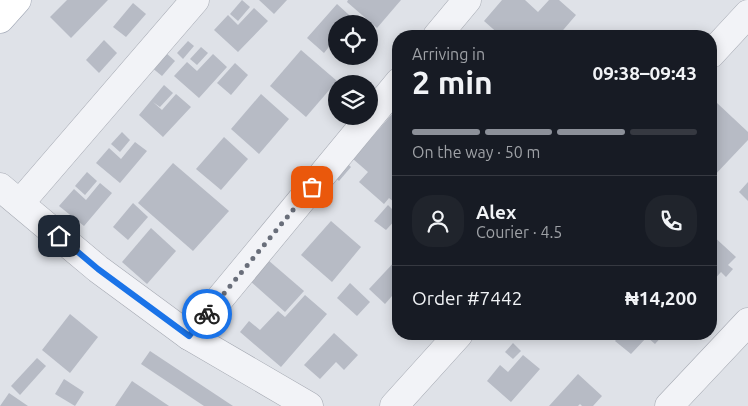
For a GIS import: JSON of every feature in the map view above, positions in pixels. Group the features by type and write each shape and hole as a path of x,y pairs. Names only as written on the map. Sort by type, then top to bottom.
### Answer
{"main road":[{"path":"0,19 17,0"}],"street":[{"path":"195,0 10,195 98,269 189,336 309,406"},
{"path":"442,30 467,0"},
{"path":"717,48 748,14"},
{"path":"189,336 392,90"},
{"path":"669,406 748,322"},
{"path":"394,406 454,340"}],"building":[{"path":"67,0 108,0 71,38 50,17"},
{"path":"242,0 250,7 238,21 230,14"},
{"path":"259,0 287,0 274,14"},
{"path":"348,0 401,0 378,27 378,15 362,15 347,2"},
{"path":"502,0 525,0 538,12 549,0 559,0 576,15 563,30 494,30 484,21"},
{"path":"133,3 146,14 126,37 113,27"},
{"path":"337,4 349,15 328,15 328,48 324,53 307,38"},
{"path":"254,8 268,21 238,52 214,30 228,15 238,25"},
{"path":"104,40 117,53 99,73 86,60"},
{"path":"188,41 194,46 183,59 177,53"},
{"path":"201,47 208,53 197,65 190,59"},
{"path":"301,50 330,75 328,75 328,91 306,117 270,86"},
{"path":"165,52 175,61 162,76 151,67"},
{"path":"213,54 227,67 199,98 174,76 187,62 197,71"},
{"path":"235,63 248,75 231,95 217,83"},
{"path":"164,85 173,93 160,107 153,102 162,110 176,94 191,107 163,137 139,115"},
{"path":"261,94 289,119 259,154 231,129"},
{"path":"717,103 748,132 748,140 717,173"},
{"path":"392,114 392,200 389,198 384,204 359,182 368,172 353,159"},
{"path":"122,132 130,140 120,152 111,144"},
{"path":"224,137 248,159 221,190 196,169"},
{"path":"135,142 147,151 120,183 96,163 109,148 121,159"},
{"path":"343,160 351,167 339,181 331,174"},
{"path":"173,163 229,211 193,251 138,203"},
{"path":"87,172 97,181 85,195 75,186"},
{"path":"748,182 748,201 739,192"},
{"path":"100,183 112,193 84,226 59,206 74,189 86,200"},
{"path":"133,203 148,217 128,240 113,227"},
{"path":"388,205 392,209 392,224 386,230 374,221"},
{"path":"331,221 361,247 332,282 301,255"},
{"path":"151,228 176,251 147,284 122,262"},
{"path":"717,240 736,257 728,265 733,269 726,277 721,272 717,276"},
{"path":"268,260 304,291 285,312 250,281"},
{"path":"392,264 392,296 385,304 369,289"},
{"path":"350,283 370,302 357,316 337,298"},
{"path":"305,295 327,314 281,367 240,332 249,321 260,330 278,311 285,317"},
{"path":"70,314 98,337 70,373 42,350"},
{"path":"334,333 358,355 344,370 336,362 320,379 304,365"},
{"path":"616,340 644,340 631,354"},
{"path":"650,340 659,340 655,344"},
{"path":"513,343 521,351 513,359 505,352"},
{"path":"150,351 233,406 204,406 141,364"},
{"path":"523,355 540,369 511,402 487,381 500,365 508,372"},
{"path":"37,358 46,366 20,395 11,386"},
{"path":"578,374 602,396 593,406 582,406 580,404 578,406 549,406"},
{"path":"64,379 84,392 75,406 55,394"},
{"path":"132,381 169,406 115,406"},
{"path":"9,393 28,406 0,406"}],"way so far":[{"path":"207,314 312,187"}],"route":[{"path":"59,236 98,269 189,336 207,314"}]}
